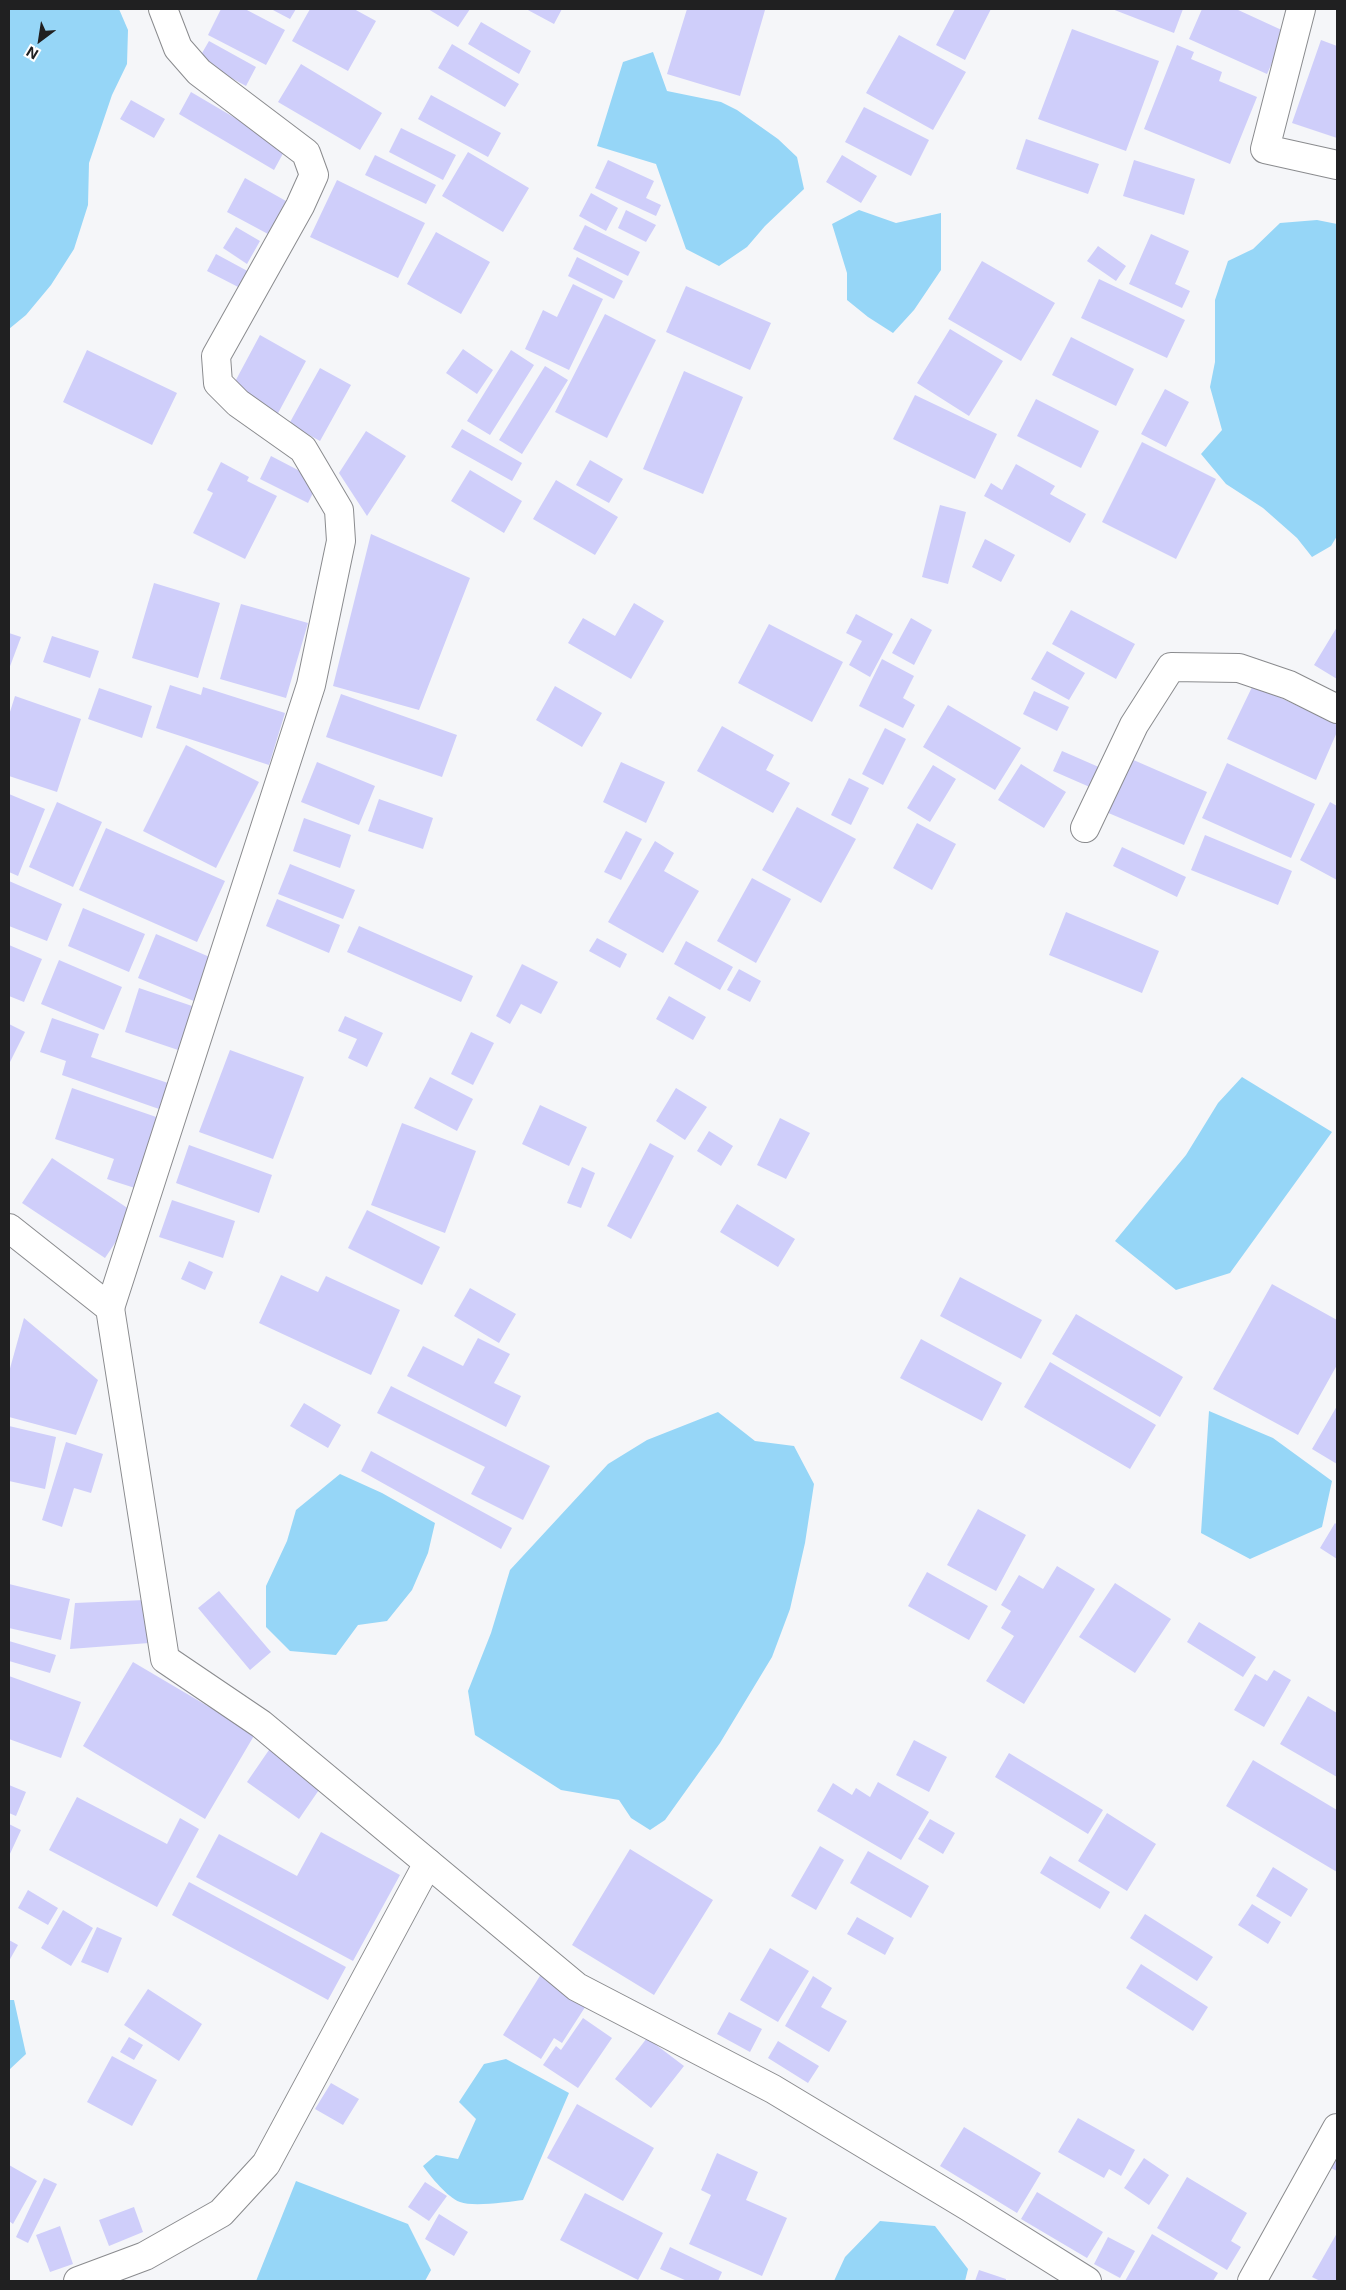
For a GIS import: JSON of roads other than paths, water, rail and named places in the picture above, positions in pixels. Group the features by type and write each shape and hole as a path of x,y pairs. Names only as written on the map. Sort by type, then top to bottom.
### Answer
{"street":[{"path":"163,9 178,48 199,72 306,153 314,174 300,206 216,356 218,383 238,403 303,449 340,510 341,542 311,685 110,1308 165,1659 261,1724 577,1986 773,2089 969,2207 1087,2281"},
{"path":"1301,9 1265,149 1337,165"},
{"path":"1084,828 1134,725 1171,667 1239,668 1289,685 1337,709"},
{"path":"9,1228 110,1308"},
{"path":"78,2281 145,2256 221,2213 266,2164 428,1863"},
{"path":"1252,2281 1337,2128"}],"water":[{"path":"9,9 119,9 128,30 127,64 112,95 89,163 88,205 74,249 51,285 26,315 9,329"},
{"path":"653,52 667,91 721,102 737,110 778,139 797,157 804,189 765,226 747,247 719,266 686,249 656,164 597,146 623,62"},
{"path":"859,210 896,223 941,213 941,270 914,310 893,333 868,317 847,300 847,273 832,224"},
{"path":"1317,220 1337,224 1337,536 1331,546 1312,557 1297,538 1263,508 1226,484 1201,454 1222,430 1210,387 1215,362 1215,300 1228,261 1253,249 1280,223"},
{"path":"1242,1077 1332,1132 1230,1273 1176,1290 1115,1241 1186,1155 1218,1103"},
{"path":"1209,1411 1273,1438 1332,1481 1322,1527 1250,1559 1201,1533"},
{"path":"718,1412 755,1441 794,1446 814,1484 805,1543 790,1609 772,1657 720,1743 665,1820 650,1830 631,1818 619,1800 561,1790 475,1735 468,1691 491,1633 510,1570 608,1464 647,1440"},
{"path":"340,1474 382,1493 435,1523 428,1553 412,1590 387,1621 358,1625 336,1655 290,1651 266,1627 266,1586 287,1541 296,1510"},
{"path":"9,2000 14,2000 26,2054 9,2070"},
{"path":"506,2059 569,2093 523,2200 482,2204 460,2202 445,2191 423,2166 436,2155 458,2159 476,2119 459,2102 484,2064"},
{"path":"296,2181 408,2224 431,2270 425,2281 256,2281"},
{"path":"880,2221 935,2226 968,2269 965,2281 834,2281 845,2257"}]}
